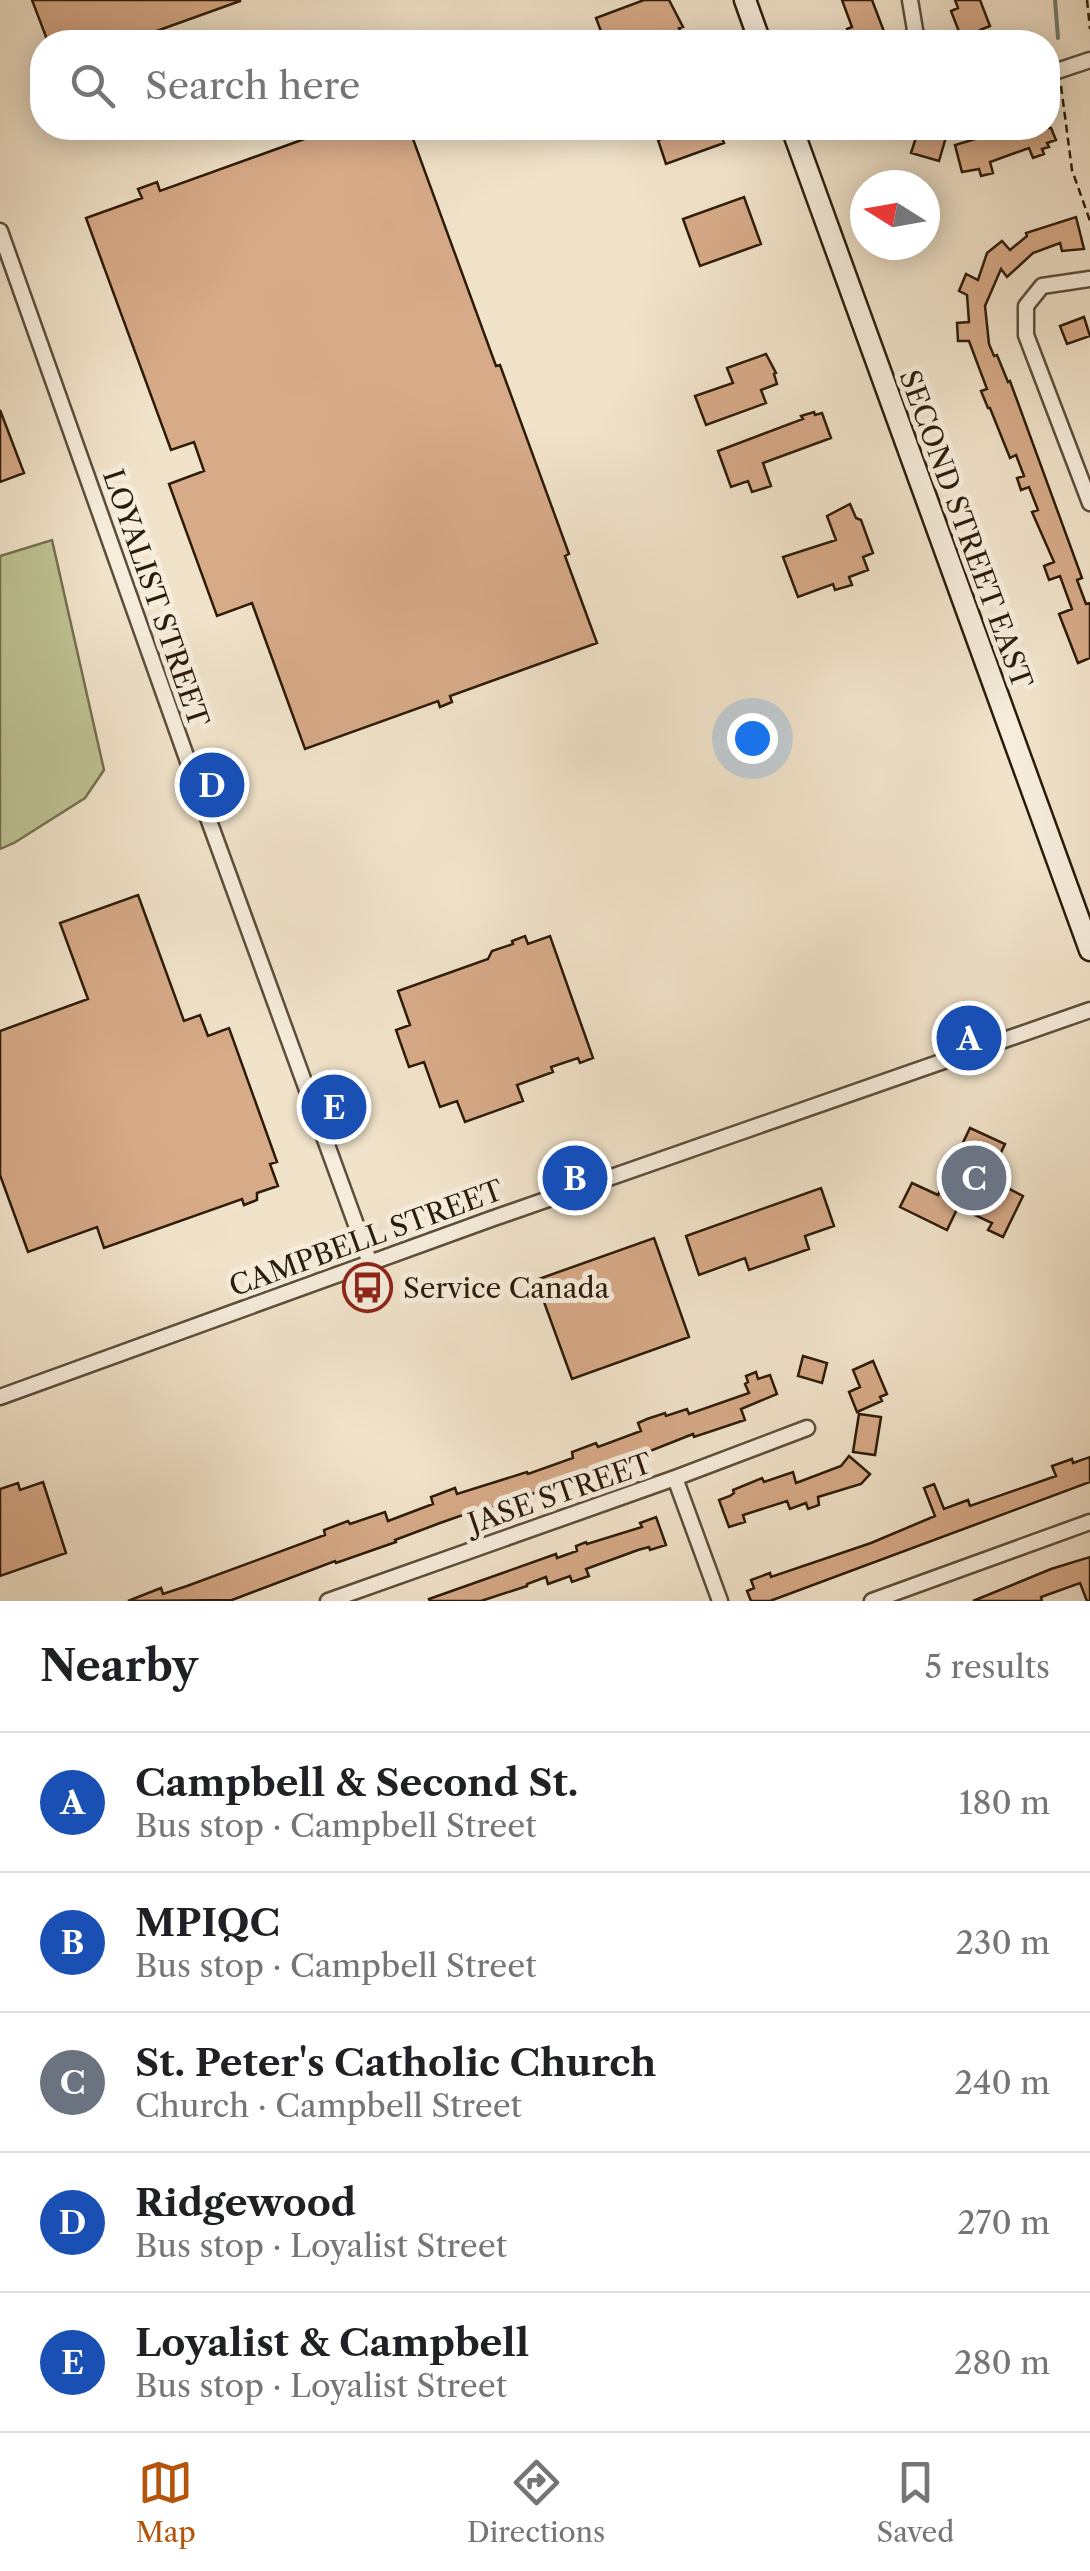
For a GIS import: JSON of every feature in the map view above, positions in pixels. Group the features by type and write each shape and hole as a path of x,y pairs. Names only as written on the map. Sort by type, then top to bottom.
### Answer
{"main road":[{"path":"745,0 756,30"},
{"name":"SECOND STREET EAST","path":"796,140 1090,950"}],"street":[{"path":"910,0 916,30"},
{"path":"1060,70 1090,60"},
{"name":"LOYALIST STREET","path":"0,231 370,1263"},
{"path":"1090,279 1042,286 1026,306 1026,335 1090,503"},
{"name":"CAMPBELL STREET","path":"0,1396 1090,1010"},
{"name":"JASE STREET","path":"328,1601 807,1428"},
{"path":"675,1478 720,1601"},
{"path":"872,1601 1090,1522"}],"path":[{"path":"1087,0 1090,28"},
{"path":"1060,108 1072,170 1090,221"}],"green space":[{"path":"52,540 104,770 85,798 0,849 0,556"}],"building":[{"path":"32,0 240,0 159,30 43,30"},
{"path":"644,0 669,0 683,27 600,30 596,18"},
{"path":"842,0 872,0 883,30 847,30 852,27"},
{"path":"955,0 980,0 990,26 958,30 951,11 958,8"},
{"path":"302,140 413,140 569,554 565,556 597,643 450,696 452,702 440,707 438,701 305,749 252,603 217,616 169,484 204,471 194,442 171,450 86,218 142,198 138,189 157,182 160,191"},
{"path":"658,140 724,143 666,164"},
{"path":"915,140 945,140 939,161 911,153"},
{"path":"972,140 1056,140 1047,143 1049,147 1042,149 1044,154 1033,158 1029,148 990,162 993,173 981,176 979,169 962,172 955,145"},
{"path":"744,197 761,244 700,266 683,219"},
{"path":"1076,217 1084,249 1062,251 1060,243 1033,253 1007,277 1001,269 985,306 989,344 1010,381 1082,578 1077,580 1086,604 1090,603 1090,658 1078,663 1059,614 1072,609 1060,576 1049,580 1044,566 1054,562 1032,512 1038,510 1029,487 1021,490 1017,478 1024,476 1016,455 1010,458 981,391 987,389 969,341 958,341 957,323 969,322 967,295 959,291 966,274 978,280 987,253 1002,241 1010,250 1026,233"},
{"path":"1084,317 1090,336 1067,344 1060,326"},
{"path":"766,354 777,384 761,390 766,403 706,425 695,396 733,383 727,368"},
{"path":"0,410 24,473 0,482"},
{"path":"814,412 822,413 831,438 763,463 771,486 752,492 748,481 731,487 718,451"},
{"path":"850,504 861,520 873,553 863,557 868,570 849,577 852,585 835,590 833,584 798,597 783,557 836,540 827,516"},
{"path":"138,895 184,1021 200,1015 208,1036 229,1028 277,1162 270,1164 278,1186 257,1193 257,1200 244,1205 242,1199 104,1248 97,1227 28,1252 0,1175 0,1031 88,999 60,923"},
{"path":"525,936 528,944 550,936 593,1058 580,1063 578,1058 551,1067 553,1072 517,1085 523,1101 465,1122 457,1101 440,1107 424,1062 409,1067 396,1030 410,1025 398,991 488,959 492,951"},
{"path":"970,1128 1005,1144 994,1167 1006,1173 1000,1184 1023,1196 1003,1237 988,1230 992,1223 958,1207 947,1230 900,1207 912,1183 938,1195"},
{"path":"821,1188 834,1226 805,1236 809,1249 749,1270 745,1258 699,1275 686,1236"},
{"path":"654,1238 689,1337 572,1379 536,1280"},
{"path":"803,1356 827,1363 822,1383 798,1376"},
{"path":"873,1361 887,1394 880,1397 882,1401 857,1412 849,1392 860,1387 853,1370"},
{"path":"756,1372 758,1379 770,1375 777,1394 741,1409 745,1420 694,1437 693,1434 562,1482 563,1485 475,1514 474,1511 232,1600 128,1601 161,1588 163,1594 187,1586 325,1535 324,1530 348,1521 350,1524 385,1512 388,1521 433,1504 431,1497 455,1488 457,1494 573,1458 572,1452 641,1431 638,1423 647,1419 687,1409 689,1414 749,1393 746,1376"},
{"path":"859,1414 881,1417 875,1455 853,1452"},
{"path":"849,1456 870,1474 861,1484 818,1497 819,1505 808,1509 806,1503 790,1509 787,1501 743,1515 745,1522 729,1527 719,1500 730,1496 733,1490 762,1478 764,1482 793,1472 796,1483 841,1466"},
{"path":"1090,1457 1090,1482 770,1601 751,1601 747,1591 754,1588 751,1580 770,1573 771,1577 871,1543 935,1516 924,1488 934,1484 944,1509 968,1500 970,1506 1056,1476 1052,1466"},
{"path":"43,1482 66,1553 0,1576 0,1489 18,1483 20,1490"},
{"path":"656,1517 666,1545 638,1550 586,1569 589,1576 572,1582 570,1576 548,1584 546,1577 481,1601 429,1599 556,1554 557,1558 577,1551 576,1546 642,1527 640,1523"},
{"path":"1090,1557 1090,1601 1080,1583 1041,1597 1042,1601 973,1601 1051,1569"}],"waterway":[{"path":"1055,0 1057,30"}],"place":[{"name":"Ridgewood","path":"212,785"},
{"name":"Campbell & Second St.","path":"969,1038"},
{"name":"Loyalist & Campbell","path":"334,1107"},
{"name":"MPIQC","path":"575,1178"},
{"name":"St. Peter's Catholic Church","path":"974,1178"},
{"name":"Service Canada","path":"368,1288"}]}
